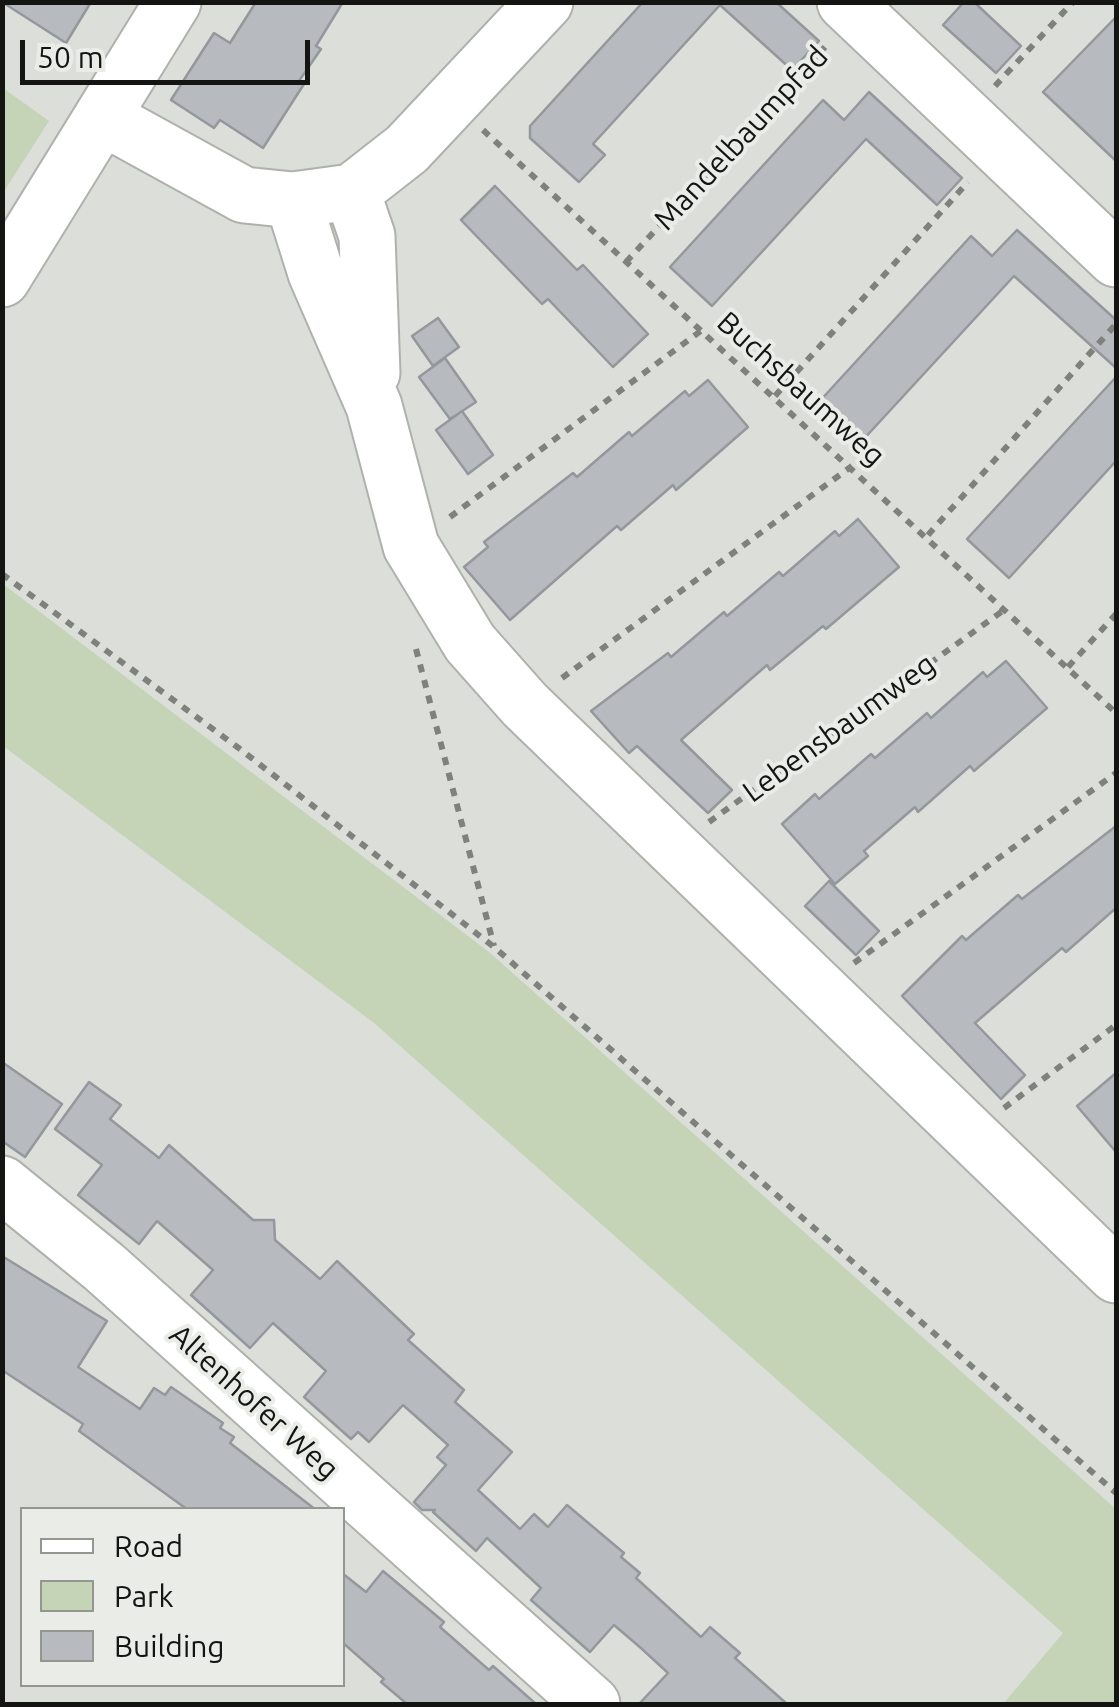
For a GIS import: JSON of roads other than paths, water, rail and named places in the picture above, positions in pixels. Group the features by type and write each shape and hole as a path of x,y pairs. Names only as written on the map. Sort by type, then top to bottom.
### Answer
{"street":[{"path":"2,279 173,2"},
{"path":"104,118 244,194 293,200 352,192 407,149 545,2"},
{"path":"851,8 1116,259"},
{"path":"352,192 367,236 374,406"},
{"path":"293,200 316,273 374,406 420,563 470,643 525,705 1116,1276"},
{"name":"Altenhofer Weg","path":"2,1184 104,1267 592,1704"}]}
